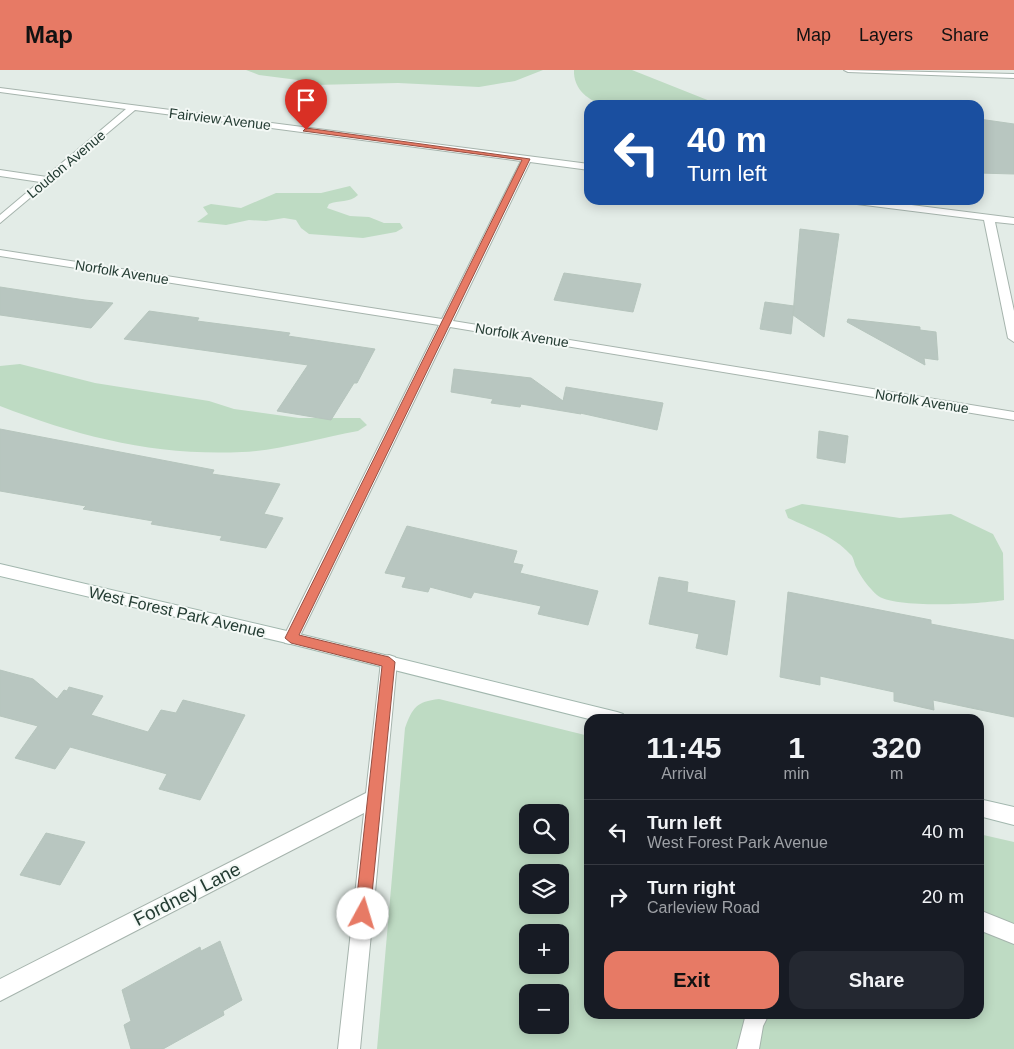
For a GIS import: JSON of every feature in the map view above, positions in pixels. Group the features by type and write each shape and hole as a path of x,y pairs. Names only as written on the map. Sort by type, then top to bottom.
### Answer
{"street":[{"path":"848,70 1014,76"},
{"name":"Fairview Avenue","path":"0,90 584,166"},
{"name":"Loudon Avenue","path":"0,220 133,108"},
{"path":"291,638 526,159"},
{"path":"0,173 47,180"},
{"path":"888,205 1014,221"},
{"path":"989,218 1014,338"},
{"name":"Norfolk Avenue","path":"0,253 446,323 1014,416"},
{"name":"West Forest Park Avenue","path":"0,570 291,638 597,714"},
{"path":"349,1049 389,662"},
{"name":"Fordney Lane","path":"0,990 375,798"},
{"path":"984,809 1014,816"},
{"path":"984,922 1014,934"},
{"path":"748,1049 755,1019"}],"green space":[{"path":"246,70 543,70 515,81 479,87 398,83 314,85 298,80 259,75"},
{"path":"574,70 632,70 707,100 592,100 579,89 574,77"},
{"path":"350,186 358,195 355,198 329,204 327,208 350,216 369,217 384,223 400,223 403,228 396,232 363,238 309,234 301,228 296,220 284,218 266,221 249,220 226,225 197,222 208,214 203,207 211,204 241,208 276,193 321,193"},
{"path":"20,364 95,383 209,401 234,409 299,418 360,418 367,425 358,431 285,446 242,452 179,451 118,442 59,427 0,406 0,366"},
{"path":"802,504 900,518 951,514 993,534 1003,553 1004,600 977,603 918,604 886,599 877,595 868,586 858,571 852,557 844,548 821,533 788,518 785,510"},
{"path":"439,699 584,735 584,1019 984,1019 984,835 1014,842 1014,1049 377,1049 405,728 413,710 420,704"}],"building":[{"path":"984,120 1014,124 1014,174 984,173"},
{"path":"800,229 839,234 824,337 793,315"},
{"path":"564,273 641,284 633,312 554,300"},
{"path":"0,287 113,303 91,328 0,315"},
{"path":"765,302 794,306 791,334 760,329"},
{"path":"149,311 199,318 197,321 290,333 288,336 375,349 357,383 354,383 331,420 277,411 308,365 124,339"},
{"path":"848,319 920,327 920,330 936,332 938,360 924,358 925,365 847,322"},
{"path":"454,369 531,378 563,401 566,387 663,403 657,430 580,413 521,404 520,407 491,403 493,399 451,392"},
{"path":"0,429 214,470 212,474 280,484 264,514 283,518 266,548 220,540 222,536 151,524 153,521 83,509 86,506 0,491"},
{"path":"819,431 848,436 845,463 817,458"},
{"path":"407,526 517,551 513,563 523,565 520,573 598,591 588,625 538,614 541,606 474,592 471,598 430,587 428,592 402,587 406,577 385,573"},
{"path":"659,577 688,582 687,592 735,601 727,655 696,648 699,634 649,624"},
{"path":"788,592 931,620 931,624 1014,640 1014,717 933,700 934,710 894,701 894,692 820,676 820,685 780,677"},
{"path":"0,670 33,679 57,699 69,687 103,696 91,715 148,732 161,710 176,713 183,700 245,715 200,800 159,789 167,774 70,747 55,769 15,758 38,726 0,716"},
{"path":"46,833 85,842 60,885 20,875"},
{"path":"220,941 242,1000 223,1011 224,1015 163,1049 131,1049 124,1025 131,1021 122,990 200,947 201,951"}],"route":[{"path":"306,130 526,159 291,638 389,662 363,914"}]}
